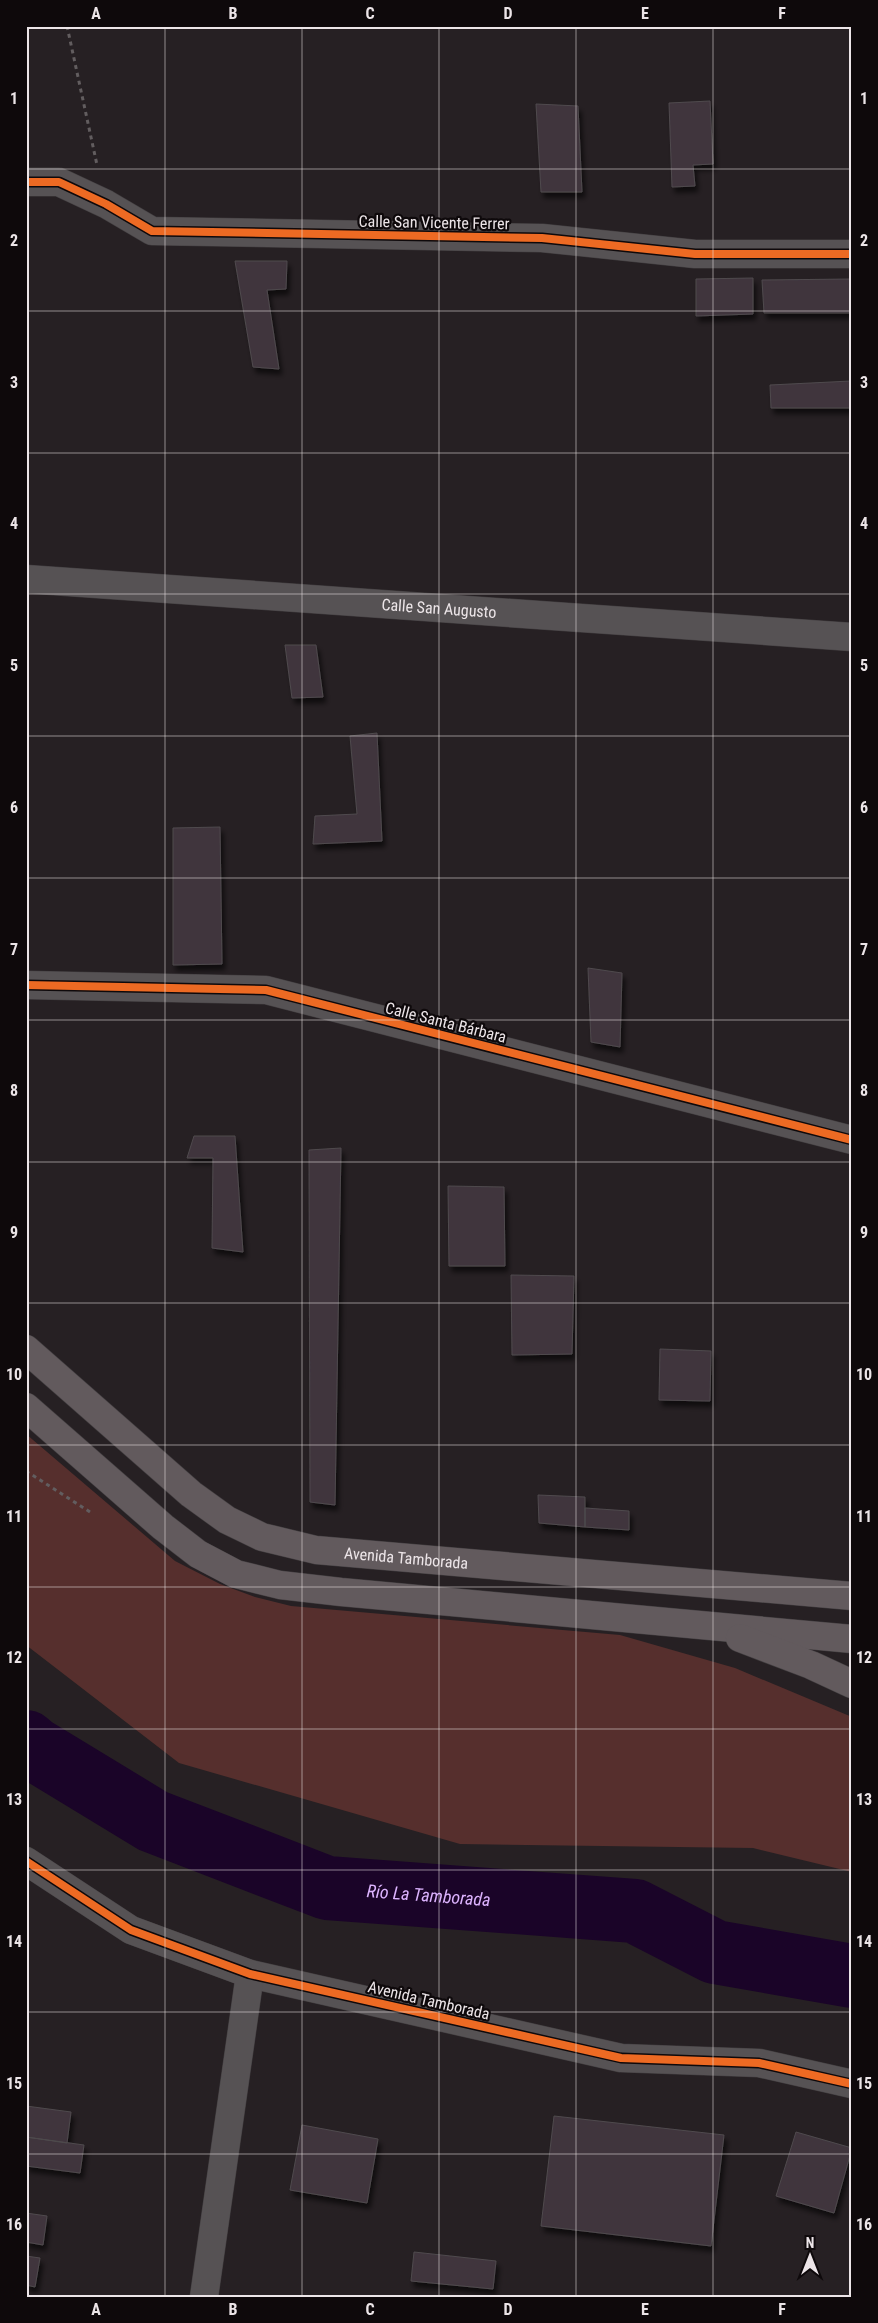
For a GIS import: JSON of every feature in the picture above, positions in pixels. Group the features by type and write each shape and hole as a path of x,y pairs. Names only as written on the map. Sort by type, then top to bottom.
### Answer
{"main road":[{"name":"Avenida Tamborada","path":"26,1350 192,1494 227,1520 262,1537 316,1550 852,1596"},
{"path":"26,1407 177,1538 198,1554 236,1574 280,1585 341,1592 852,1639"},
{"path":"710,1626 811,1665 852,1684"}],"street":[{"name":"Calle San Vicente Ferrer","path":"26,182 59,182 106,204 152,231 542,238 694,254 852,254"},
{"name":"Calle San Augusto","path":"26,578 852,637"},
{"name":"Calle Santa Bárbara","path":"26,986 266,990 852,1140"},
{"name":"Avenida Tamborada","path":"26,1861 131,1930 250,1974 621,2058 758,2063 852,2084"},
{"path":"204,2297 250,1974"}],"path":[{"path":"66,26 106,204"}],"shaded area":[{"path":"26,1434 175,1561 220,1584 255,1597 291,1606 620,1635 735,1668 852,1717 852,1872 753,1848 460,1844 179,1763 26,1645"}],"building":[{"path":"710,101 713,164 693,165 695,186 672,187 669,103"},
{"path":"536,104 578,106 582,192 541,192"},
{"path":"235,261 287,261 286,289 267,290 279,369 253,367"},
{"path":"753,278 753,314 696,316 696,279"},
{"path":"851,279 851,313 764,313 762,280"},
{"path":"851,381 852,408 771,408 770,385"},
{"path":"285,645 316,645 323,697 292,698"},
{"path":"377,733 382,841 313,844 315,816 357,814 350,736"},
{"path":"220,827 222,964 173,965 173,828"},
{"path":"588,968 622,973 620,1047 591,1042"},
{"path":"194,1136 235,1136 243,1252 212,1248 213,1158 187,1158"},
{"path":"341,1148 335,1505 310,1502 309,1150"},
{"path":"448,1186 504,1187 505,1266 449,1266"},
{"path":"511,1275 574,1276 572,1354 512,1355"},
{"path":"660,1349 711,1351 710,1401 659,1400"},
{"path":"538,1495 585,1497 585,1527 539,1523"},
{"path":"585,1508 629,1511 629,1530 585,1527"},
{"path":"26,2106 71,2112 67,2143 26,2137"},
{"path":"554,2116 724,2135 711,2246 541,2226"},
{"path":"302,2125 378,2139 367,2203 290,2190"},
{"path":"796,2132 852,2148 834,2213 776,2196"},
{"path":"26,2137 84,2145 80,2173 26,2166"},
{"path":"26,2213 47,2216 43,2245 26,2242"},
{"path":"414,2252 496,2261 493,2289 411,2281"},
{"path":"26,2256 40,2258 35,2287 26,2285"}],"waterway":[{"name":"Río La Tamborada","path":"26,1742 153,1821 327,1888 635,1911 715,1952 852,1976"}],"cycle path":[{"path":"26,182 59,182 106,204 152,231 542,238 695,254 852,254"},
{"path":"26,985 266,990 852,1140"},
{"path":"26,1861 131,1930 250,1974 621,2058 759,2063 852,2084"}]}
